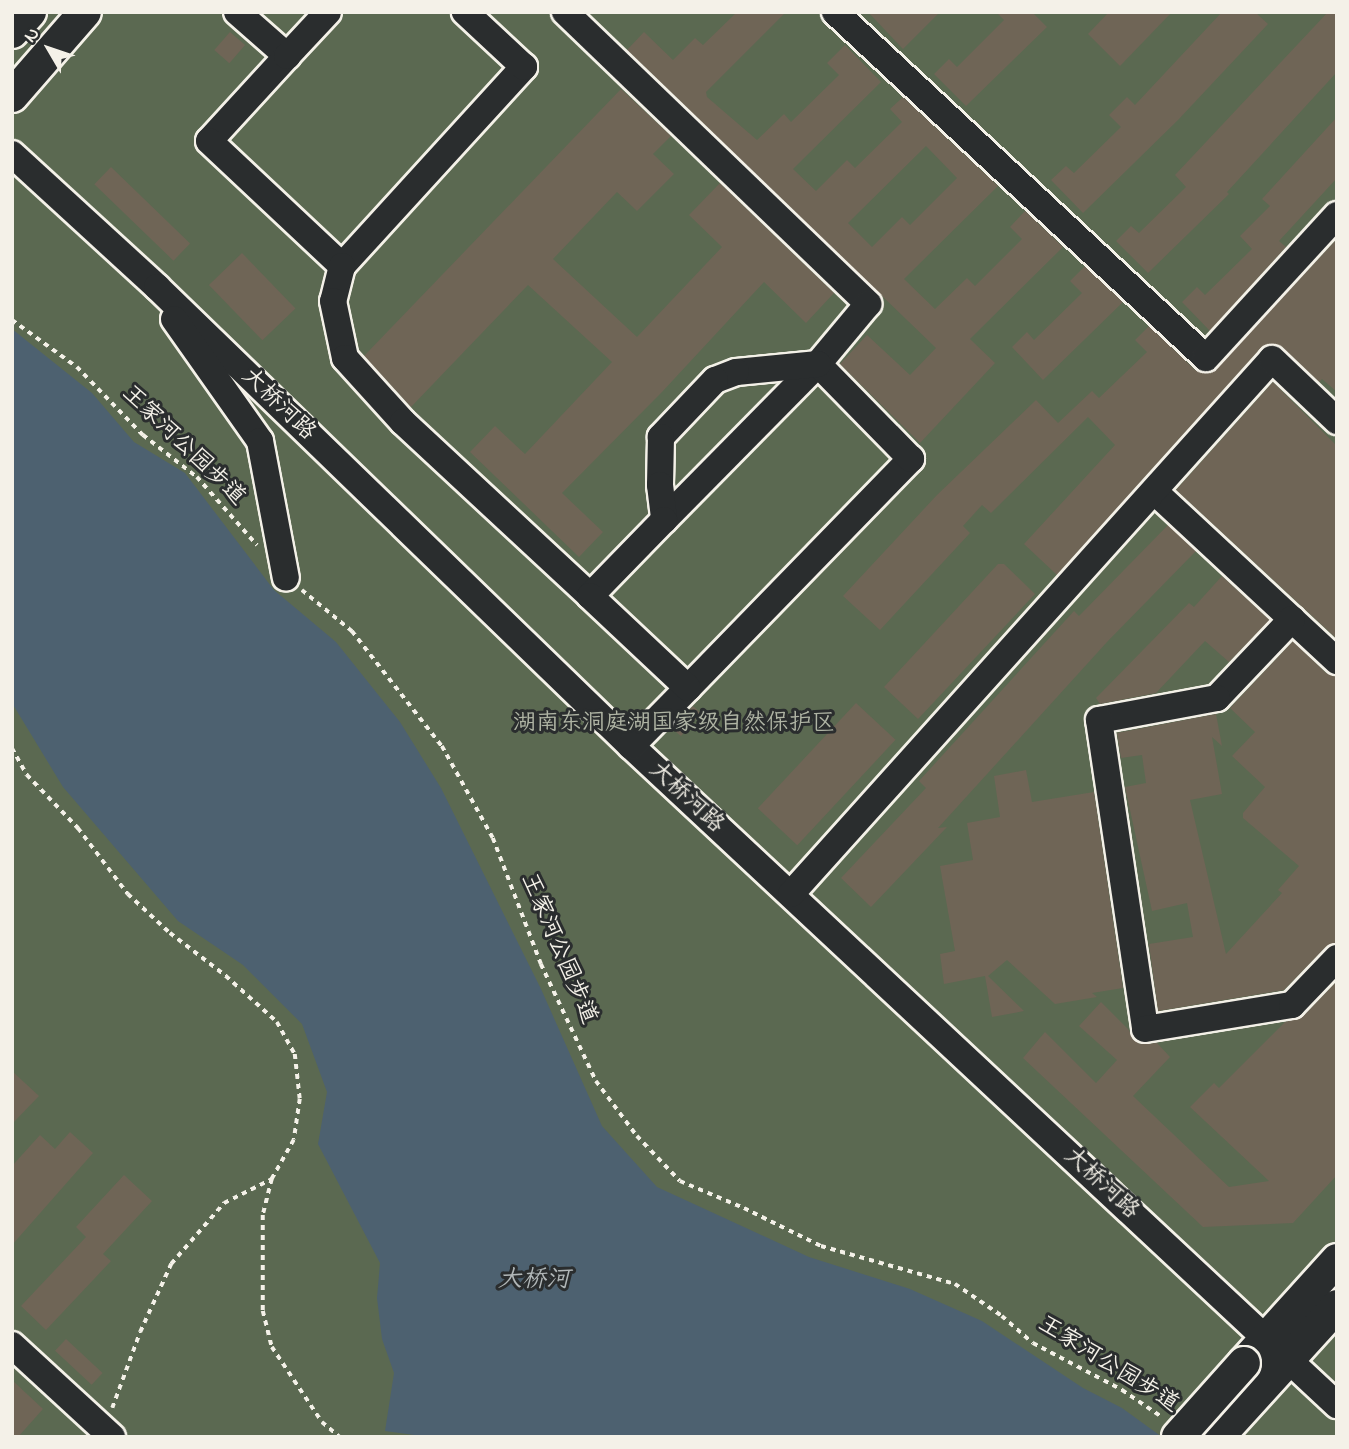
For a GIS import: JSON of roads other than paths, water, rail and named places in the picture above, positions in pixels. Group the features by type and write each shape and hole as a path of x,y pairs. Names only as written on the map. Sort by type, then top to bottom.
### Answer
{"main road":[{"path":"12,33 30,12"},
{"path":"12,96 85,12"},
{"path":"1218,1437 1267,1360 1337,1260"},
{"path":"1174,1430 1337,1306"}],"street":[{"path":"237,12 287,56"},
{"path":"328,12 209,141 342,266"},
{"path":"465,12 524,67 342,266 332,301 345,358 403,422 688,688"},
{"path":"565,12 868,304 818,364 590,596"},
{"path":"847,16 1206,358 1337,215"},
{"name":"大桥河路","path":"12,154 156,287 631,746 790,894 1267,1360 1337,1405"},
{"path":"156,287 178,327 260,441 286,578"},
{"path":"790,894 1272,359 1337,421"},
{"path":"664,520 660,485 661,437 715,380 736,372 818,364"},
{"path":"631,746 911,459 818,364"},
{"path":"1154,491 1337,661"},
{"path":"1292,619 1217,698 1099,720 1144,1030 1292,1005 1337,958"},
{"path":"12,1345 108,1433"}],"water":[{"name":"大桥河","path":"12,329 92,393 134,442 185,473 274,590 336,642 400,722 441,788 541,989 602,1126 657,1187 809,1257 910,1289 982,1321 1083,1388 1122,1408 1162,1437 429,1437 385,1431 394,1373 382,1339 377,1298 380,1263 318,1144 327,1092 302,1024 243,965 178,921 63,787 12,703"}],"park label":[{"name":"湖南东洞庭湖国家级自然保护区","path":"674,724"}]}
